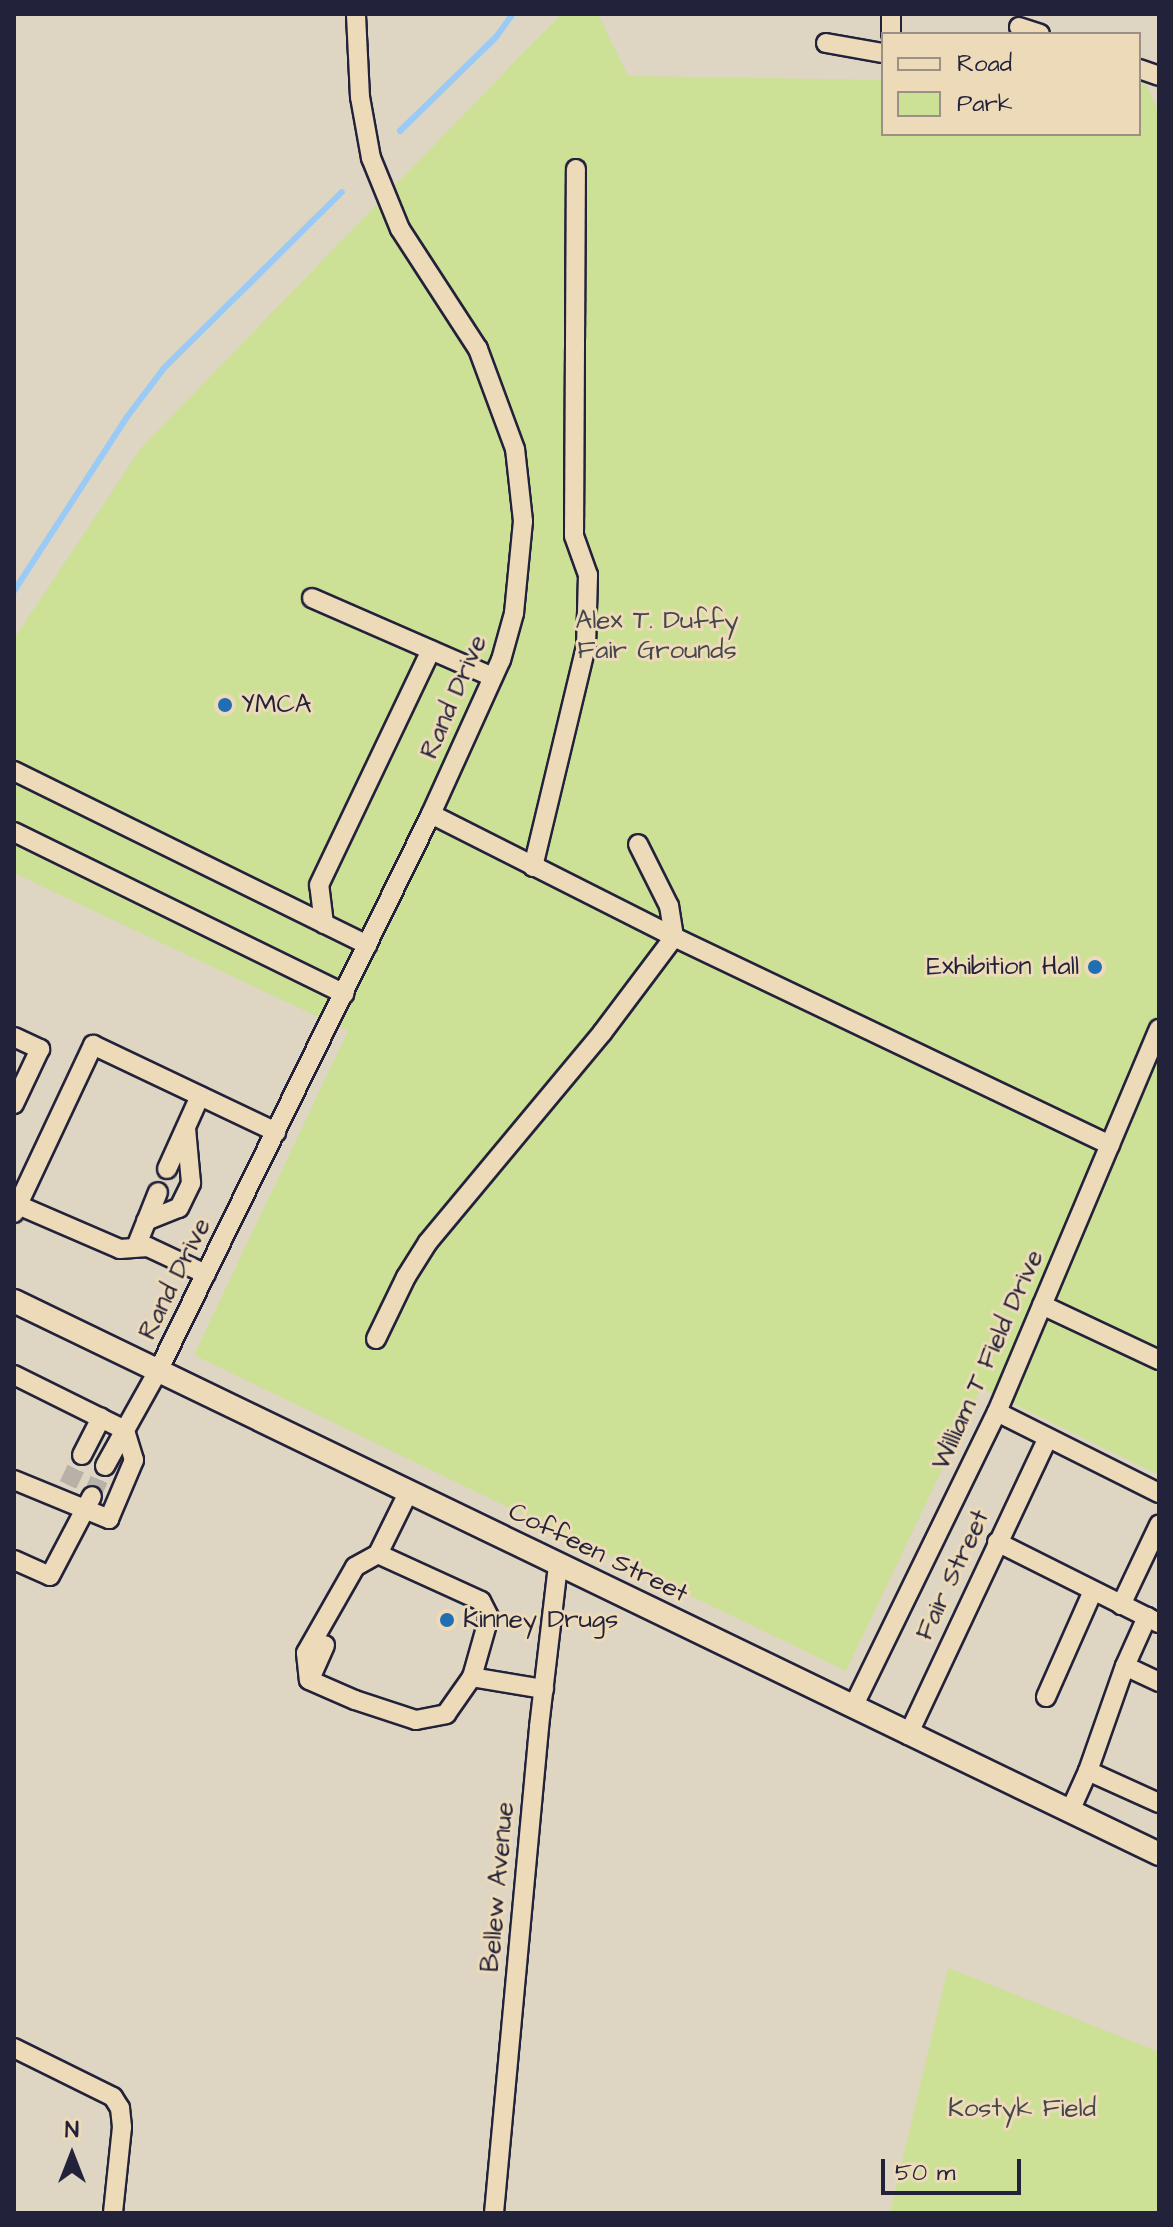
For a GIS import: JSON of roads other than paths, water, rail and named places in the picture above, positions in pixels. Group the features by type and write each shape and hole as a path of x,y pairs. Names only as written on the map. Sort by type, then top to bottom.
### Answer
{"main road":[{"name":"Coffeen Street","path":"16,1307 158,1371 1159,1854"}],"street":[{"name":"Rand Drive","path":"105,1466 158,1371 431,814 493,677 514,613 523,521 515,449 478,349 400,229 371,158 360,97 356,14"},
{"path":"826,43 881,53"},
{"path":"533,867 586,647 588,575 574,536 576,169"},
{"path":"312,598 493,677"},
{"path":"324,924 319,885 431,650"},
{"path":"14,771 367,945"},
{"path":"431,814 674,937 1110,1145"},
{"path":"14,832 344,994"},
{"path":"376,1339 406,1277 428,1242 602,1033 674,937 669,906 638,844"},
{"name":"William T Field Drive","path":"853,1707 997,1412 1159,1029"},
{"path":"14,1037 40,1049 20,1075 14,1104"},
{"path":"206,1274 148,1247 120,1249 16,1209 93,1045 276,1132"},
{"path":"167,1169 200,1096"},
{"path":"146,1221 179,1208 191,1183 186,1128"},
{"path":"136,1247 158,1192"},
{"path":"1042,1305 1159,1360"},
{"path":"14,1375 125,1430 134,1460 109,1519 89,1503 64,1492 14,1480"},
{"path":"997,1412 1159,1493"},
{"path":"82,1455 101,1418"},
{"name":"Fair Street","path":"908,1735 1047,1439"},
{"path":"309,1680 306,1653 355,1567 378,1554 408,1493"},
{"path":"14,1560 50,1576 89,1503"},
{"path":"1121,1605 1159,1525"},
{"path":"997,1542 1153,1620 1125,1666 1088,1771 1070,1811"},
{"path":"309,1680 355,1700 416,1720 446,1714 472,1677 489,1617 481,1601 378,1554"},
{"name":"Bellew Avenue","path":"494,2213 558,1565"},
{"path":"1046,1697 1093,1591"},
{"path":"309,1680 337,1619 331,1608"},
{"path":"1125,1666 1159,1682"},
{"path":"472,1677 544,1689"},
{"path":"1088,1771 1159,1803"},
{"path":"14,2048 113,2097 120,2108 122,2127 113,2213"}],"waterway":[{"path":"400,131 496,37 513,14"},
{"path":"14,591 127,417 164,368 342,192"}],"tunnel":[{"path":"68,1485 82,1455"},
{"path":"92,1496 105,1466"}],"place":[{"name":"YMCA","path":"225,705"},
{"name":"Exhibition Hall","path":"1095,967"},
{"name":"Kinney Drugs","path":"447,1620"}],"park label":[{"name":"Alex T. Duffy Fair Grounds","path":"657,636"},
{"name":"Kostyk Field","path":"1022,2109"}]}
